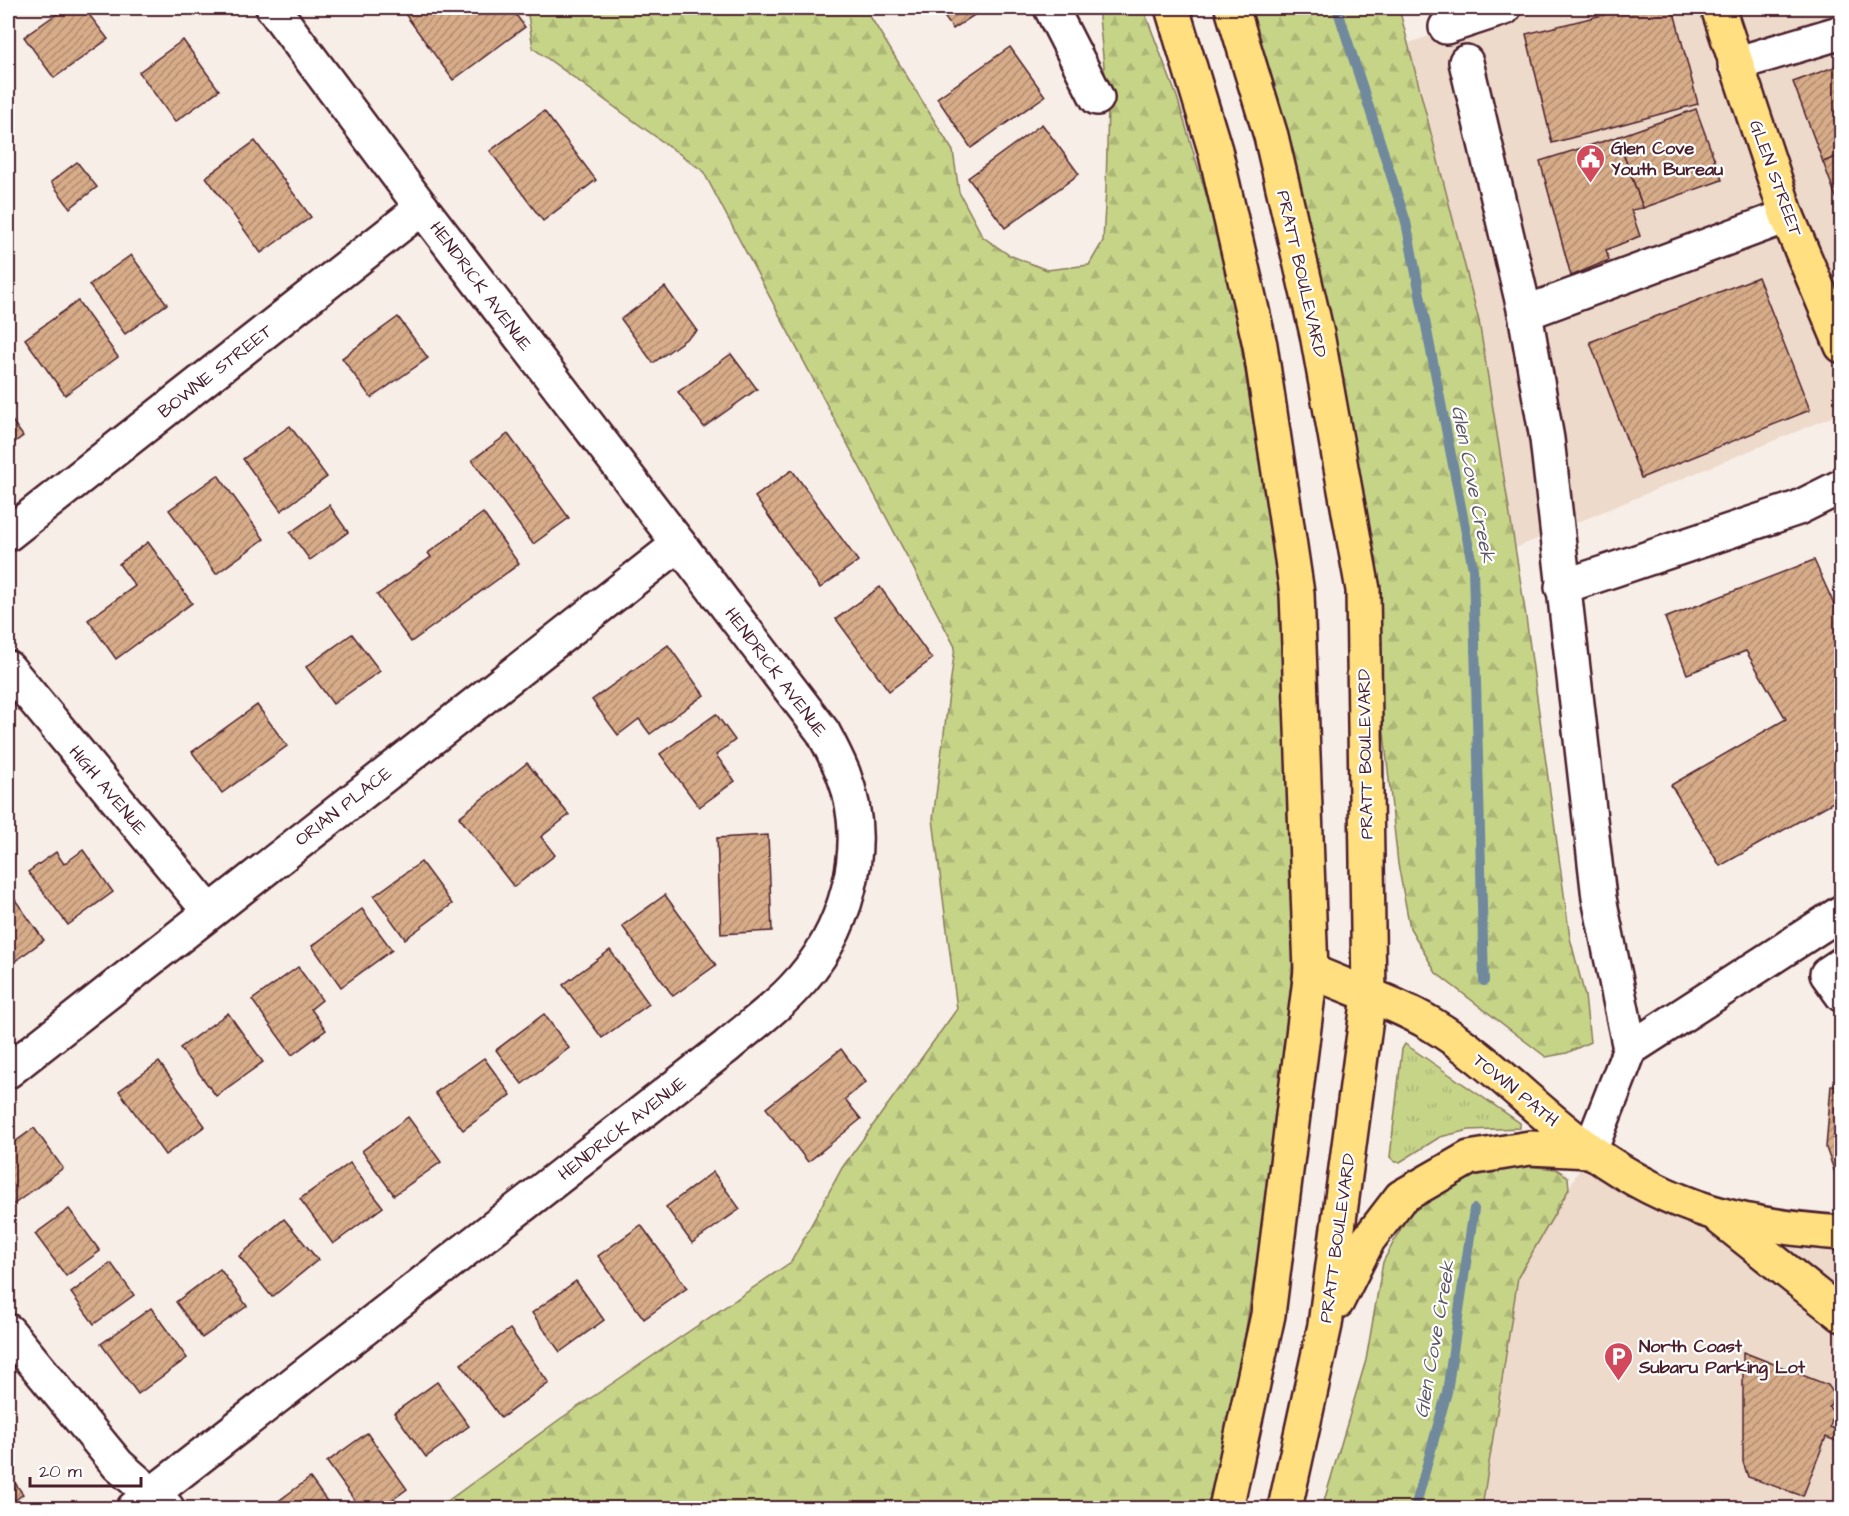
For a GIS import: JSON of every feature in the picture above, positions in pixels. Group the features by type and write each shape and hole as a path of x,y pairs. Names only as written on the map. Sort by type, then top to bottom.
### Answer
{"main road":[{"path":"1172,8 1215,150 1260,345 1297,593 1311,971 1268,1315 1226,1509"},
{"name":"PRATT BOULEVARD","path":"1232,8 1270,136 1317,334 1363,590 1369,996 1325,1325 1285,1509"},
{"name":"GLEN STREET","path":"1718,8 1787,216 1842,346"},
{"name":"TOWN PATH","path":"1311,971 1431,1024 1512,1084 1590,1151 1658,1192 1716,1215 1789,1229 1842,1233"},
{"path":"1325,1325 1368,1240 1401,1197 1469,1158 1530,1148 1590,1151"},
{"name":"TOWN PATH","path":"1716,1215 1842,1315"}],"street":[{"name":"HENDRICK AVENUE","path":"151,1504 726,1047 793,990 828,944 849,894 854,859 855,825 844,775 823,732 422,208 273,8"},
{"path":"1052,8 1096,98"},
{"path":"1446,27 1504,8"},
{"path":"1735,64 1842,32"},
{"path":"1466,62 1525,313 1547,439 1599,898 1630,1049 1590,1151"},
{"name":"BOWNE STREET","path":"8,534 422,208"},
{"path":"1525,313 1787,216"},
{"path":"1563,587 1798,508 1842,486"},
{"name":"ORIAN PLACE","path":"8,1071 679,544"},
{"name":"HIGH AVENUE","path":"8,668 209,911"},
{"path":"1630,1049 1842,912"},
{"path":"1842,964 1827,974 1842,996"},
{"path":"8,1331 151,1504"}],"shaded area":[{"path":"1512,8 1841,8 1841,413 1515,548 1479,321 1409,43"},
{"path":"1590,1151 1638,1182 1841,1233 1841,1508 1482,1508 1518,1277"}],"green space":[{"path":"527,8 865,8 953,151 959,192 983,237 1009,255 1047,270 1089,265 1103,241 1108,105 1098,8 1143,8 1177,97 1229,271 1288,640 1293,959 1280,1110 1234,1406 1207,1508 438,1508 560,1419 791,1262 842,1168 957,1009 933,819 955,647 703,171 533,48"},
{"path":"1235,8 1399,8 1479,321 1525,610 1570,938 1585,996 1590,1042 1567,1053 1546,1057 1436,973 1410,928 1398,864 1369,591"},
{"path":"1405,1044 1520,1123 1520,1128 1469,1130 1440,1137 1400,1162 1395,1162 1390,1157 1402,1049"},
{"path":"1527,1166 1556,1169 1568,1177 1569,1189 1518,1277 1482,1508 1322,1508 1366,1360 1383,1262 1413,1206 1463,1178"}],"building":[{"path":"65,8 84,8 108,39 54,78 24,37"},
{"path":"413,8 456,8 460,13 467,8 511,8 525,27 453,80 405,14"},
{"path":"938,8 985,8 953,29"},
{"path":"1429,8 1462,8 1433,18"},
{"path":"1631,8 1673,8 1698,104 1552,143 1526,34"},
{"path":"183,40 219,90 175,122 139,72"},
{"path":"1010,47 1045,96 971,148 937,98"},
{"path":"1842,64 1842,155 1823,162 1793,82"},
{"path":"1696,109 1722,180 1643,208 1617,137"},
{"path":"544,111 596,180 543,221 490,151"},
{"path":"1042,124 1079,174 1005,228 968,178"},
{"name":"Glen Cove Youth Bureau","path":"1617,137 1643,208 1631,210 1640,236 1606,250 1609,260 1571,276 1540,161"},
{"path":"255,141 311,217 261,253 206,177"},
{"path":"1842,155 1842,213 1823,162"},
{"path":"77,162 97,187 70,208 51,182"},
{"path":"131,255 167,304 125,334 89,285"},
{"path":"1758,277 1810,410 1641,478 1590,342"},
{"path":"665,287 697,331 653,363 621,319"},
{"path":"78,301 118,357 65,395 25,339"},
{"path":"398,317 428,358 371,398 342,358"},
{"path":"731,354 757,389 704,427 678,392"},
{"path":"8,415 23,436 8,447"},
{"path":"290,426 327,477 281,511 243,459"},
{"path":"508,434 569,518 533,544 472,460"},
{"path":"792,470 858,561 820,588 755,497"},
{"path":"218,475 264,539 216,574 169,510"},
{"path":"329,505 348,532 310,560 290,533"},
{"path":"483,513 519,564 411,642 377,595 431,557 428,553"},
{"path":"148,542 192,603 116,659 88,620 135,586 119,564"},
{"path":"1814,560 1842,622 1842,797 1720,866 1671,785 1786,719 1746,651 1687,674 1665,618"},
{"path":"880,587 932,659 889,691 836,619"},
{"path":"352,634 380,671 333,704 306,667"},
{"path":"668,645 704,695 650,734 639,719 618,735 592,700"},
{"path":"257,705 287,746 222,793 192,752"},
{"path":"716,714 735,740 716,755 735,781 699,807 660,754"},
{"path":"527,763 569,815 541,837 555,855 514,887 459,817"},
{"path":"768,835 772,931 721,934 717,838"},
{"path":"83,850 113,892 68,925 28,872 56,852 64,864"},
{"path":"421,862 452,904 405,939 374,896"},
{"path":"8,890 44,940 8,966"},
{"path":"665,895 716,965 673,996 622,926"},
{"path":"362,909 392,950 341,987 312,946"},
{"path":"610,950 649,1004 602,1038 563,985"},
{"path":"298,967 322,1000 311,1009 326,1030 292,1055 252,1000"},
{"path":"228,1013 263,1062 216,1096 180,1048"},
{"path":"544,1014 569,1048 522,1084 496,1050"},
{"path":"841,1049 866,1082 845,1099 861,1119 808,1162 766,1108"},
{"path":"484,1058 511,1095 463,1130 435,1093"},
{"path":"159,1062 205,1126 165,1155 119,1091"},
{"path":"1831,1085 1842,1086 1842,1182 1838,1181 1826,1148"},
{"path":"408,1117 441,1162 394,1195 362,1151"},
{"path":"34,1128 63,1168 10,1207 8,1204 8,1147"},
{"path":"350,1163 383,1207 333,1244 300,1199"},
{"path":"713,1172 740,1209 692,1243 666,1207"},
{"path":"69,1209 100,1251 66,1276 35,1234"},
{"path":"284,1219 318,1260 272,1297 239,1256"},
{"path":"641,1225 687,1288 644,1319 598,1256"},
{"path":"111,1263 134,1295 94,1324 71,1293"},
{"path":"220,1269 247,1306 202,1338 176,1302"},
{"path":"576,1281 604,1320 560,1352 532,1313"},
{"path":"151,1308 187,1358 138,1394 101,1344"},
{"path":"510,1329 549,1383 501,1418 461,1364"},
{"path":"1743,1352 1828,1385 1835,1395 1829,1407 1834,1412 1830,1427 1840,1431 1836,1441 1826,1437 1803,1496 1748,1477 1743,1462"},
{"path":"437,1382 469,1426 426,1457 394,1413"},
{"path":"367,1433 407,1489 381,1508 360,1508 327,1462"},
{"path":"8,1473 23,1494 8,1506"},
{"path":"310,1478 332,1508 270,1507"}],"waterway":[{"name":"Glen Cove Creek","path":"1337,8 1406,222 1473,569 1484,981"},
{"name":"Glen Cove Creek","path":"1415,1508 1447,1392 1474,1209"}],"place":[{"name":"Glen Cove Youth Bureau","path":"1590,184"},
{"name":"North Coast Subaru Parking Lot","path":"1618,1382"}]}
